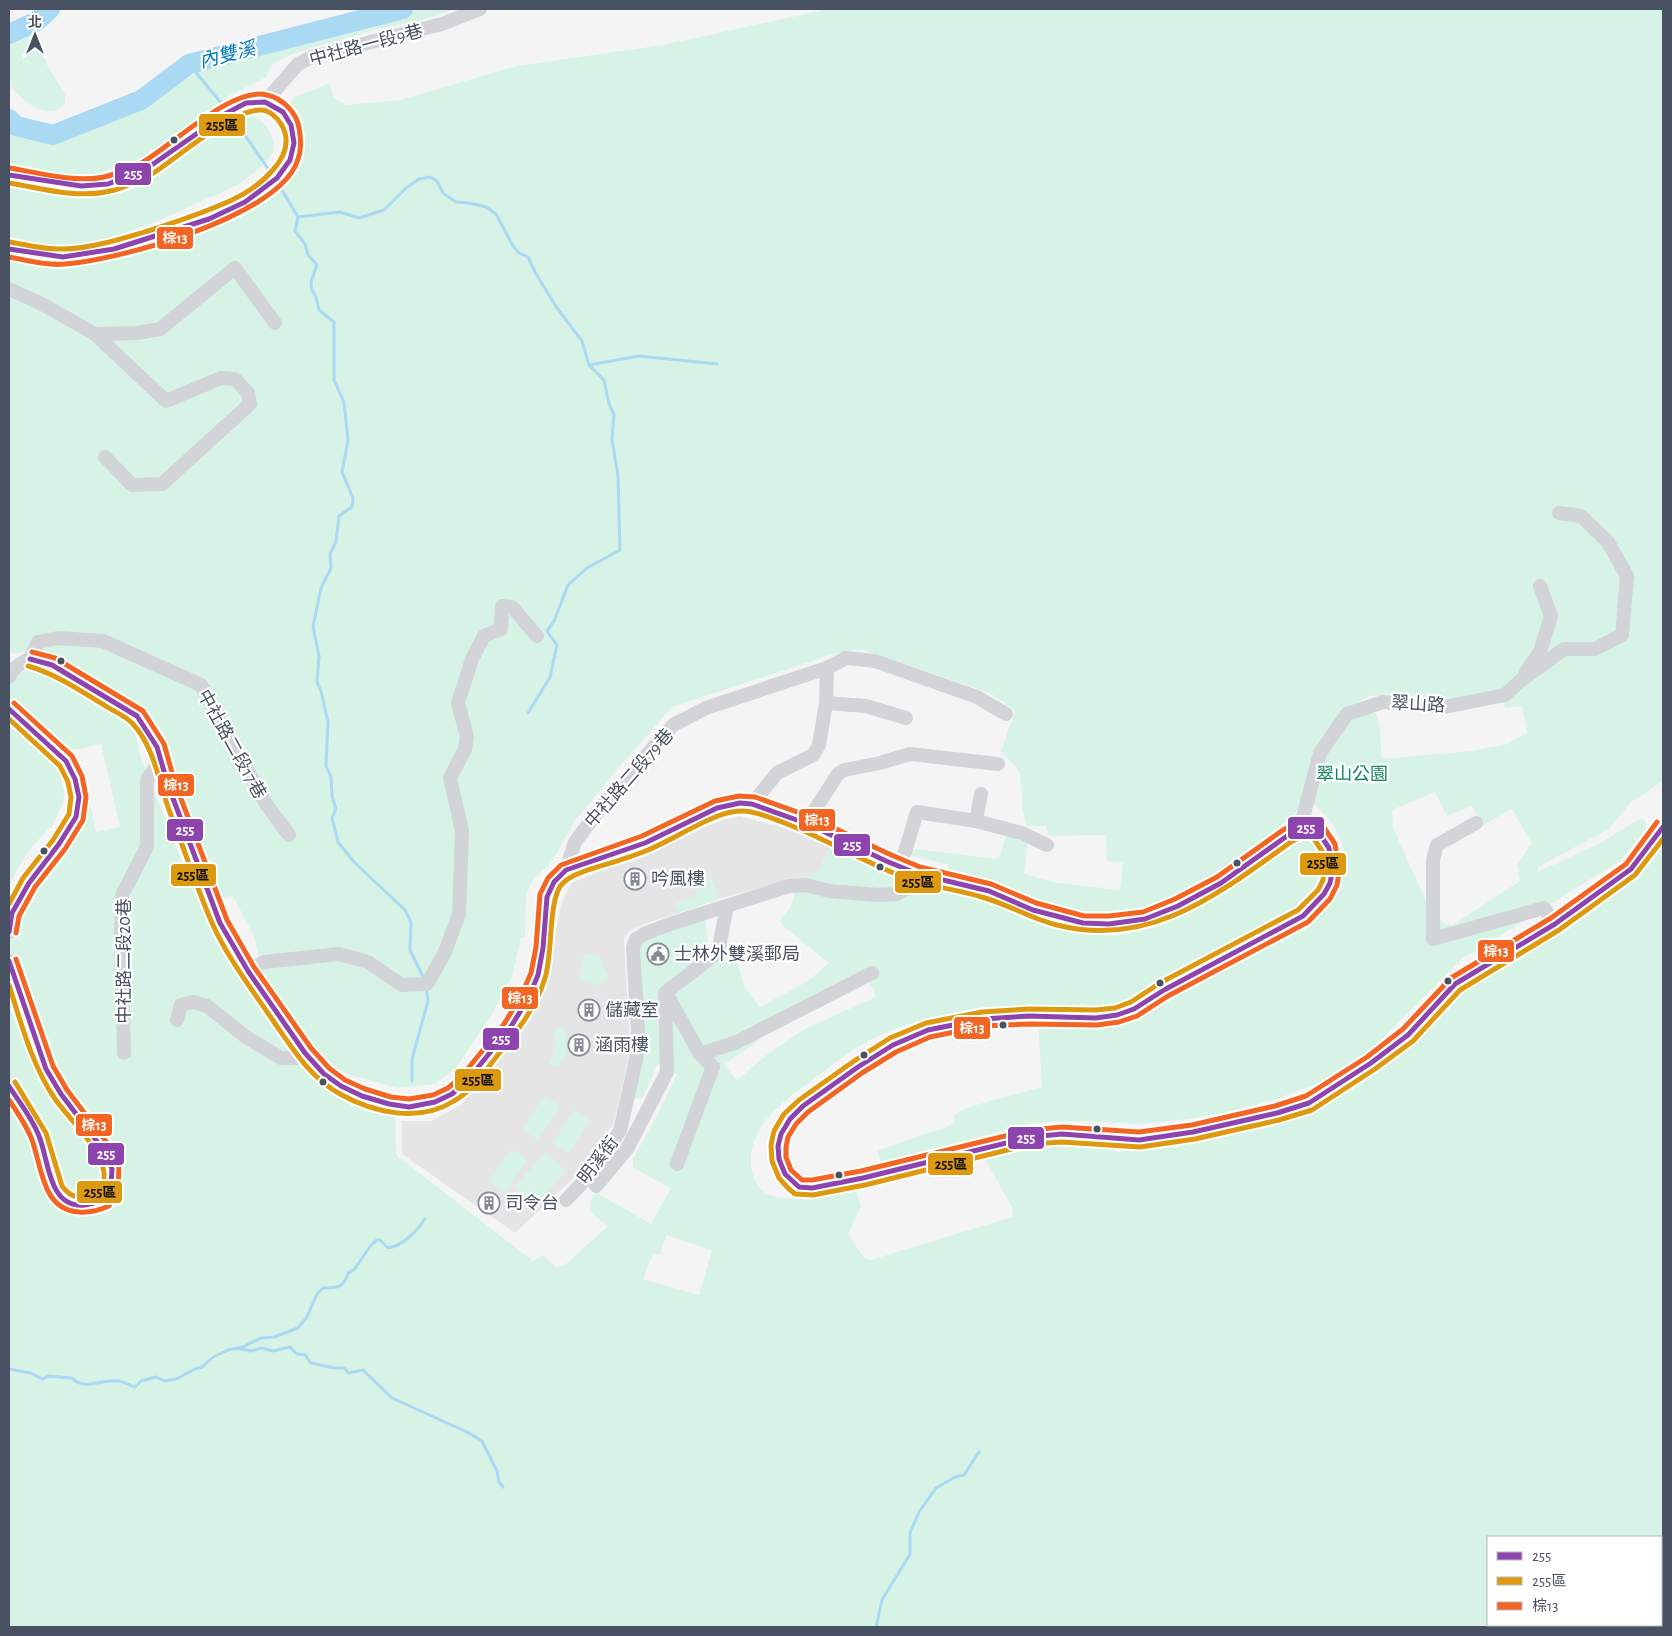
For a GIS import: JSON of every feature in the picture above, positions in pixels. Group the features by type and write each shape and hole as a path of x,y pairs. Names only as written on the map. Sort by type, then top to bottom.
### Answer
{"street":[{"name":"中社路一段9巷","path":"265,102 298,64 312,57 442,24 480,9"},
{"path":"9,175 82,186 108,184 146,169 225,114 246,103 265,102 283,112 291,125 294,143 290,160 277,178 245,202 209,219 114,250 63,257 9,249"},
{"path":"95,334 138,333 160,329 235,268 275,323"},
{"path":"9,289 42,304 95,334 166,401 221,378 235,379 248,393 250,404 162,484 132,485 105,457"},
{"name":"翠山路","path":"1300,829 1320,753 1348,714 1383,702 1444,707 1505,695 1520,681 1564,648 1595,649 1622,635 1627,576 1608,542 1581,516 1559,513"},
{"path":"1520,681 1540,652 1551,616 1540,586"},
{"path":"248,971 264,962 305,956 339,954 368,962 402,985 427,984 444,954 459,914 462,831 450,778 465,749 467,736 458,703 472,659 484,636 501,629 502,606 512,607 537,636"},
{"name":"中社路二段17巷","path":"30,659 38,642 58,638 102,641 201,685 266,804 289,835"},
{"name":"中社路二段79巷","path":"566,870 575,842 602,806 673,725 706,708 826,668 846,658 875,661 977,698 1006,714"},
{"path":"9,677 18,665 30,659 52,665 137,716 161,759 171,792 220,923 248,971 305,1053 324,1074 340,1086 362,1096 389,1104 409,1107 435,1102 452,1094 466,1082 504,1036 528,999 538,975 543,948 547,897 554,882 566,870 645,843 716,808 740,803 752,804 808,824 918,874 989,891 1033,910 1059,918 1084,923 1109,924 1145,919 1178,906 1221,883 1287,836 1300,829 1310,828 1319,832 1329,848 1332,860 1330,883 1324,894 1303,916 1164,990 1134,1009 1117,1015 1096,1018 1029,1016 983,1019 928,1030 893,1045 858,1066 803,1106 790,1120 781,1134 778,1146 779,1159 785,1174 799,1187 812,1188 863,1178 1031,1136 1062,1134 1139,1140 1202,1130 1277,1113 1309,1103 1371,1063 1408,1035 1455,984 1556,924 1631,869 1663,827"},
{"path":"752,804 777,773 813,756 820,745 826,703 826,668"},
{"path":"826,703 866,706 906,718"},
{"path":"9,709 66,761 75,779 79,797 76,817 29,883 12,914 9,932"},
{"path":"808,824 838,774 844,770 880,763 910,754 998,764"},
{"name":"中社路二段20巷","path":"124,1053 121,944 122,895 147,847 147,780 161,759"},
{"path":"976,821 981,794"},
{"path":"897,866 905,852 917,812 976,821 1022,833 1047,845"},
{"path":"1476,823 1437,845 1433,860 1433,939 1544,908 1556,924"},
{"name":"明溪街","path":"566,1200 586,1179 620,1131 636,1060 638,1032 633,948 636,939 646,933 789,886 806,885 829,891 878,895 897,894 907,888 918,874"},
{"path":"665,993 718,952 726,906"},
{"path":"9,961 46,1068 61,1094 105,1152 112,1169 111,1186 104,1200 89,1206 75,1205 62,1200 52,1188 38,1135 9,1086"},
{"path":"700,1054 738,1042 872,973"},
{"path":"665,993 700,1054 713,1067 677,1164"},
{"path":"596,1186 627,1149 667,1072 665,993"},
{"path":"178,1020 181,1005 193,1002 207,1006 246,1037 280,1058 297,1058 305,1053"}],"shaded area":[{"path":"739,816 784,828 831,845 818,872 722,898 641,925 631,930 624,938 630,1052 614,1123 578,1174 515,1233 402,1154 402,1121 431,1121 461,1105 527,1019 544,987 561,906 571,883 714,823"}],"green space":[{"path":"411,9 456,9 418,21 370,31 293,54 271,65 267,77 229,96 160,147 135,161 95,174 61,174 32,171 9,165 9,124 31,135 47,139 68,135 150,102 216,60"},
{"name":"翠山公園","path":"829,9 1663,9 1663,781 1631,802 1609,829 1538,867 1538,872 1602,842 1639,819 1644,820 1646,829 1620,861 1462,959 1371,1050 1325,1080 1280,1098 1227,1112 1140,1124 1085,1121 1033,1123 881,1162 877,1151 946,1128 953,1122 955,1114 969,1107 1042,1087 1038,1022 1092,1023 1127,1017 1318,915 1335,893 1347,866 1342,843 1332,823 1311,800 1324,755 1340,731 1351,719 1361,714 1375,713 1380,729 1382,759 1471,751 1508,744 1527,733 1522,706 1505,708 1501,692 1454,701 1389,694 1369,696 1347,708 1321,741 1315,754 1302,807 1241,858 1200,887 1150,909 1093,916 1065,914 1035,908 992,889 948,879 949,865 907,853 909,850 915,849 996,859 1000,857 1006,835 1009,834 1028,841 1024,874 1058,883 1120,890 1123,863 1107,861 1106,835 1049,836 1046,826 1027,826 1023,812 1020,772 1001,751 1015,711 990,693 861,649 830,655 672,707 574,822 551,863 535,877 526,893 525,937 521,938 512,977 490,1017 455,1069 435,1084 397,1088 334,1070 282,1007 263,975 254,936 233,896 217,900 188,817 167,766 157,732 147,718 114,692 71,667 24,652 9,654 9,255 68,261 104,257 159,242 252,206 279,184 292,170 300,157 301,128 299,119 289,104 295,97 330,83 333,98 347,105 400,100 517,66 663,45","holes":["1435,792 1447,816 1472,806 1483,825 1512,809 1532,843 1517,864 1520,881 1453,925 1445,924 1428,905 1393,828 1392,810"]},
{"path":"30,30 34,33 47,65 65,94 65,104 57,109 50,111 34,107 20,97 9,85 9,39"},
{"path":"236,114 253,116 263,123 273,139 274,145 273,151 266,162 254,173 224,192 131,231 82,244 33,246 9,241 9,179 103,189"},
{"path":"34,667 59,677 87,697 122,716 135,730 139,752 190,883 215,931 238,967 308,1061 395,1109 396,1155 533,1261 543,1255 556,1267 565,1265 608,1226 591,1211 590,1206 593,1195 597,1193 651,1224 671,1188 635,1169 633,1166 633,1159 658,1114 677,1074 658,1063 643,1097 638,1099 634,1097 638,974 640,945 643,939 702,920 706,921 708,946 732,947 745,988 760,1007 808,981 829,963 783,926 780,920 791,906 798,877 818,872 831,845 880,871 911,875 1015,906 1135,925 1299,834 1305,833 1314,836 1323,850 1325,861 1324,872 1318,888 1291,912 1131,999 1117,1004 1091,1008 1011,1007 973,1010 914,1022 861,1045 793,1094 766,1120 754,1141 751,1152 751,1165 755,1181 766,1193 787,1198 816,1196 855,1187 861,1206 848,1234 864,1258 871,1260 1012,1217 1013,1209 985,1159 1012,1147 1066,1140 1120,1152 1216,1133 1312,1107 1354,1083 1413,1040 1460,989 1597,903 1645,859 1663,835 1663,1627 9,1627 9,1097 33,1138 47,1189 53,1198 77,1211 91,1211 104,1208 114,1201 119,1184 118,1170 54,1073 12,963 10,941 15,913 84,802 89,800 96,832 120,827 101,744 75,749 62,747 38,731 12,708 8,697 9,685 14,675 23,668","holes":["868,980 876,997 805,1029 768,1054 737,1080 724,1065 767,1034","666,1235 712,1250 699,1295 643,1279 653,1254 660,1255"]},
{"path":"9,724 36,744 52,761 62,781 64,798 55,820 29,851 9,887"},
{"path":"710,876 719,899 678,913 674,904 697,895 692,883"},
{"path":"584,954 599,955 609,979 596,985 579,981"},
{"path":"9,1007 52,1091 98,1163 102,1180 99,1190 95,1193 79,1195 69,1193 65,1187 60,1168 50,1155 18,1089 9,1076"},
{"path":"561,1027 567,1034 566,1054 557,1067 549,1063 556,1048 553,1031"},
{"path":"544,1096 560,1106 538,1140 522,1129"},
{"path":"574,1110 590,1120 569,1153 553,1143"},
{"path":"511,1149 527,1159 505,1192 489,1182"},
{"path":"546,1152 566,1171 535,1205 514,1187"}],"waterway":[{"path":"9,34 37,21 50,9"},
{"name":"內雙溪","path":"9,119 16,126 53,135 141,100 189,64 403,9"},
{"path":"189,64 227,110"},
{"path":"230,114 274,177"},
{"path":"298,217 340,212 359,218 384,210 406,188 419,179 430,177 437,181 443,193 456,202 486,207 496,214 513,246 519,253 528,257 557,308 582,341 589,365 604,380 609,404 614,414 612,439 618,476 620,550 587,568 568,585 554,621 547,631 557,645 550,677 528,713"},
{"path":"277,182 298,217 295,231 305,244 308,255 317,265 311,282 319,310 334,322 334,380 344,402 348,440 342,472 353,498 352,507 339,516 336,542 330,554 331,568 321,588 313,627 319,656 317,682 328,722 326,766 331,777 332,796 336,809 332,818 338,842 354,862 405,910 411,922 410,950 424,979"},
{"path":"589,365 639,356 717,364"},
{"path":"412,1081 412,1059 428,1001 426,988"},
{"path":"9,1369 31,1373 42,1379 48,1376 72,1378 82,1384 121,1381 135,1387 141,1381 156,1377 165,1381 176,1379 202,1367 213,1357 228,1350 243,1347 261,1338 274,1337 298,1328 307,1317 317,1294 323,1288 340,1286 345,1281 349,1272 354,1270 371,1245 380,1240 388,1248 394,1247 414,1233 425,1219"},
{"path":"240,1349 251,1351 262,1348 273,1351 290,1347 297,1354 305,1355 311,1363 344,1368 349,1373 363,1370 392,1398 467,1432 482,1441 497,1471 499,1482 503,1487"},
{"path":"876,1627 882,1600 910,1554 910,1533 919,1512 936,1488 955,1477 964,1475 979,1452"}],"transit line":[{"name":"棕13","path":"9,257 51,264 90,261 157,244 194,232 260,201 284,182 299,158 300,137 298,122 288,107 273,97 253,95 237,99 220,108 156,154 143,162 112,175 85,179 46,175 10,168"},
{"name":"255","path":"9,175 81,186 108,184 146,169 225,114 246,103 265,102 283,112 291,125 294,143 290,160 277,178 245,202 209,219 114,249 63,257 9,249"},
{"name":"255區","path":"9,183 46,190 85,194 115,190 152,174 205,136 236,117 249,112 264,110 272,114 281,124 286,136 285,148 281,159 264,179 242,195 202,212 130,236 73,249 50,249 10,242"},
{"name":"棕13","path":"32,652 55,658 143,711 164,744 175,783 227,920 254,967 311,1048 329,1068 345,1080 365,1089 391,1097 409,1099 433,1095 448,1088 461,1077 504,1024 521,996 531,973 536,947 540,894 548,878 561,865 642,836 715,801 739,796 755,797 811,817 920,867 991,884 1036,903 1084,916 1109,916 1143,912 1175,899 1217,877 1283,830 1298,822 1312,821 1323,826 1335,844 1339,873 1337,885 1330,899 1308,922 1168,996 1137,1016 1119,1022 1097,1025 1029,1024 984,1026 930,1037 896,1052 862,1073 808,1112 796,1124 788,1137 786,1157 791,1170 802,1180 812,1180 861,1171 1030,1130 1062,1127 1139,1132 1192,1125 1275,1106 1306,1096 1367,1057 1403,1029 1451,978 1551,918 1626,864 1657,822"},
{"name":"255","path":"30,659 52,665 137,716 157,747 168,785 220,923 248,971 305,1053 324,1074 341,1086 362,1096 389,1104 409,1107 435,1102 452,1094 466,1082 510,1028 528,999 538,975 543,948 547,897 554,882 566,870 645,843 717,808 740,803 752,804 808,824 918,874 989,891 1033,910 1083,923 1109,924 1145,919 1178,906 1221,883 1287,836 1300,829 1310,828 1319,833 1329,848 1332,873 1330,883 1324,894 1303,916 1164,990 1134,1009 1117,1015 1096,1018 1029,1016 983,1019 928,1030 893,1045 858,1067 803,1106 790,1119 781,1134 778,1146 779,1159 785,1174 799,1187 812,1188 863,1178 1031,1137 1062,1134 1139,1140 1193,1132 1277,1113 1309,1103 1371,1063 1408,1035 1455,984 1555,924 1631,869 1663,827"},
{"name":"255區","path":"28,666 48,673 67,683 123,716 133,724 151,754 169,810 212,923 242,975 297,1054 320,1080 353,1101 397,1113 426,1112 454,1101 468,1091 480,1078 521,1025 542,988 549,955 554,904 557,893 564,882 579,873 648,850 724,814 743,811 760,814 806,832 906,878 985,898 1057,925 1091,930 1123,929 1153,923 1182,912 1237,880 1291,842 1302,836 1314,839 1322,851 1323,880 1318,890 1298,910 1160,983 1131,1002 1115,1008 1096,1010 1029,1009 982,1012 926,1023 890,1038 854,1061 799,1100 784,1114 774,1131 771,1145 772,1161 779,1178 795,1194 813,1195 865,1185 1032,1144 1062,1142 1140,1147 1195,1139 1279,1120 1312,1110 1375,1069 1413,1041 1460,990 1559,930 1635,875 1663,839"},
{"name":"棕13","path":"14,703 72,756 82,776 86,797 83,820 65,849 35,887 19,916 16,933"},
{"name":"255","path":"9,709 66,761 75,779 79,797 76,817 59,844 29,883 12,913 9,932"},
{"name":"255區","path":"9,719 60,766 68,782 71,797 69,814 53,840 23,878 9,904"},
{"name":"棕13","path":"9,1100 30,1135 45,1185 57,1204 79,1212 94,1211 109,1206 118,1188 119,1166 111,1148 67,1090 53,1066 16,959"},
{"name":"255","path":"9,961 46,1069 61,1094 105,1152 112,1169 111,1186 104,1200 85,1205 73,1204 64,1199 57,1191 52,1181 36,1129 9,1086"},
{"name":"255區","path":"9,985 28,1044 47,1086 55,1099 89,1141 100,1159 104,1175 103,1185 99,1194 78,1197 70,1194 62,1186 46,1133 15,1082"}],"place":[{"name":"吟風樓","path":"635,879"},
{"name":"士林外雙溪郵局","path":"658,954"},
{"name":"儲藏室","path":"589,1010"},
{"name":"涵雨樓","path":"579,1045"},
{"name":"司令台","path":"489,1203"}]}
